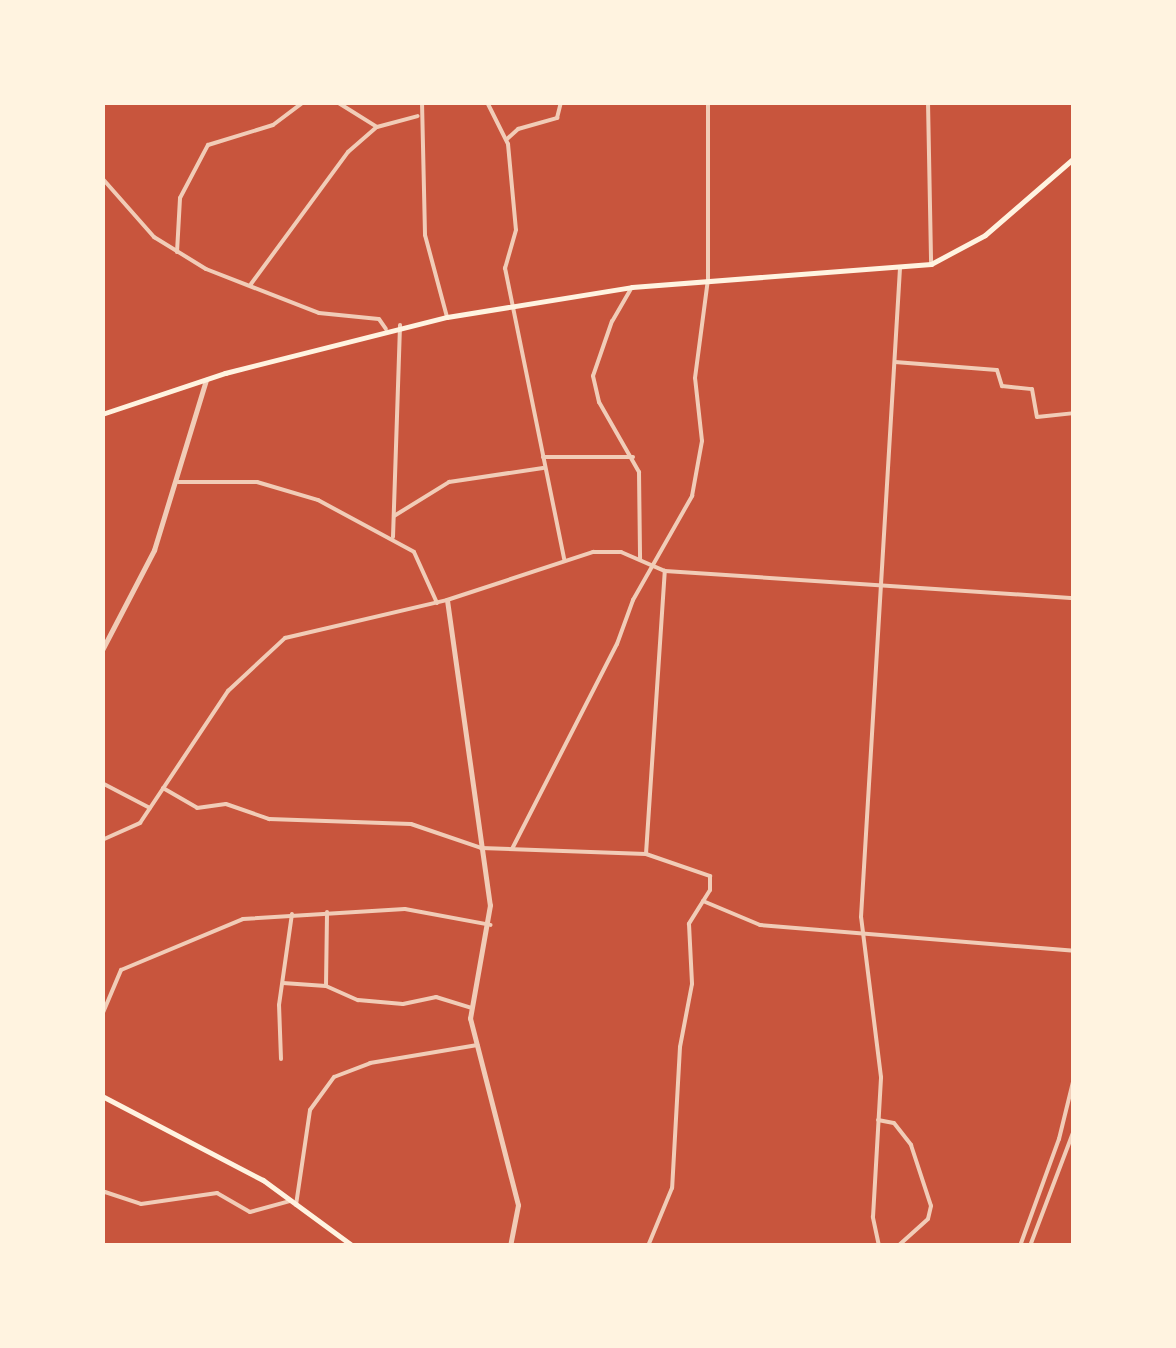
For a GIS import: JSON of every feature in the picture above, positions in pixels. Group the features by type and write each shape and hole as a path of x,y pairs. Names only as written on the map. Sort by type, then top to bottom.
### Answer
{"main road":[{"path":"102,414 206,380 400,326 447,317 708,279 930,264 985,234 1074,158"},
{"path":"102,1096 293,1203 354,1246"}],"street":[{"path":"177,252 180,198 208,145 273,125 303,102"},
{"path":"337,102 377,127"},
{"path":"422,102 418,116 425,235 447,317"},
{"path":"486,102 506,139 516,214 505,268 565,560"},
{"path":"506,139 518,129 556,118 561,102"},
{"path":"512,849 652,566 684,517 700,465 695,378 708,279 708,102"},
{"path":"928,102 930,264"},
{"path":"251,284 348,152 377,127 418,116"},
{"path":"102,178 154,237 177,252 319,314 379,320 386,330"},
{"path":"879,1246 872,1217 880,1061 861,937 900,268"},
{"path":"632,288 612,321 593,376 599,402 634,457 644,528 640,559"},
{"path":"394,537 400,326"},
{"path":"895,362 997,370 1002,386 1029,385 1037,417 1074,413"},
{"path":"102,650 154,550 178,482 206,380"},
{"path":"543,458 634,457"},
{"path":"394,516 449,482 545,468"},
{"path":"178,482 257,482 318,500 394,537 420,560 437,602"},
{"path":"102,840 125,834 150,808 228,692 266,651 300,632 448,600 565,560 610,551 665,571 1074,598"},
{"path":"646,854 665,571"},
{"path":"448,600 491,924 471,1008 476,1045 518,1205 510,1246"},
{"path":"102,783 150,808"},
{"path":"163,788 197,808 226,804 270,819 411,824 481,848 646,854 710,876 689,924 692,984 680,1047 672,1188 648,1246"},
{"path":"702,901 760,925 861,937 1074,951"},
{"path":"102,1015 120,970 243,919 405,909 491,924"},
{"path":"326,912 326,986"},
{"path":"281,1059 283,983 292,914"},
{"path":"283,983 326,986 358,1000 402,1004 431,996 471,1008"},
{"path":"102,1191 141,1204 217,1193 250,1212 293,1203 310,1110 334,1077 370,1064 476,1045"},
{"path":"1020,1246 1074,1078"},
{"path":"878,1120 894,1122 910,1145 931,1206 928,1219 898,1246"},
{"path":"1030,1246 1074,1130"}]}
